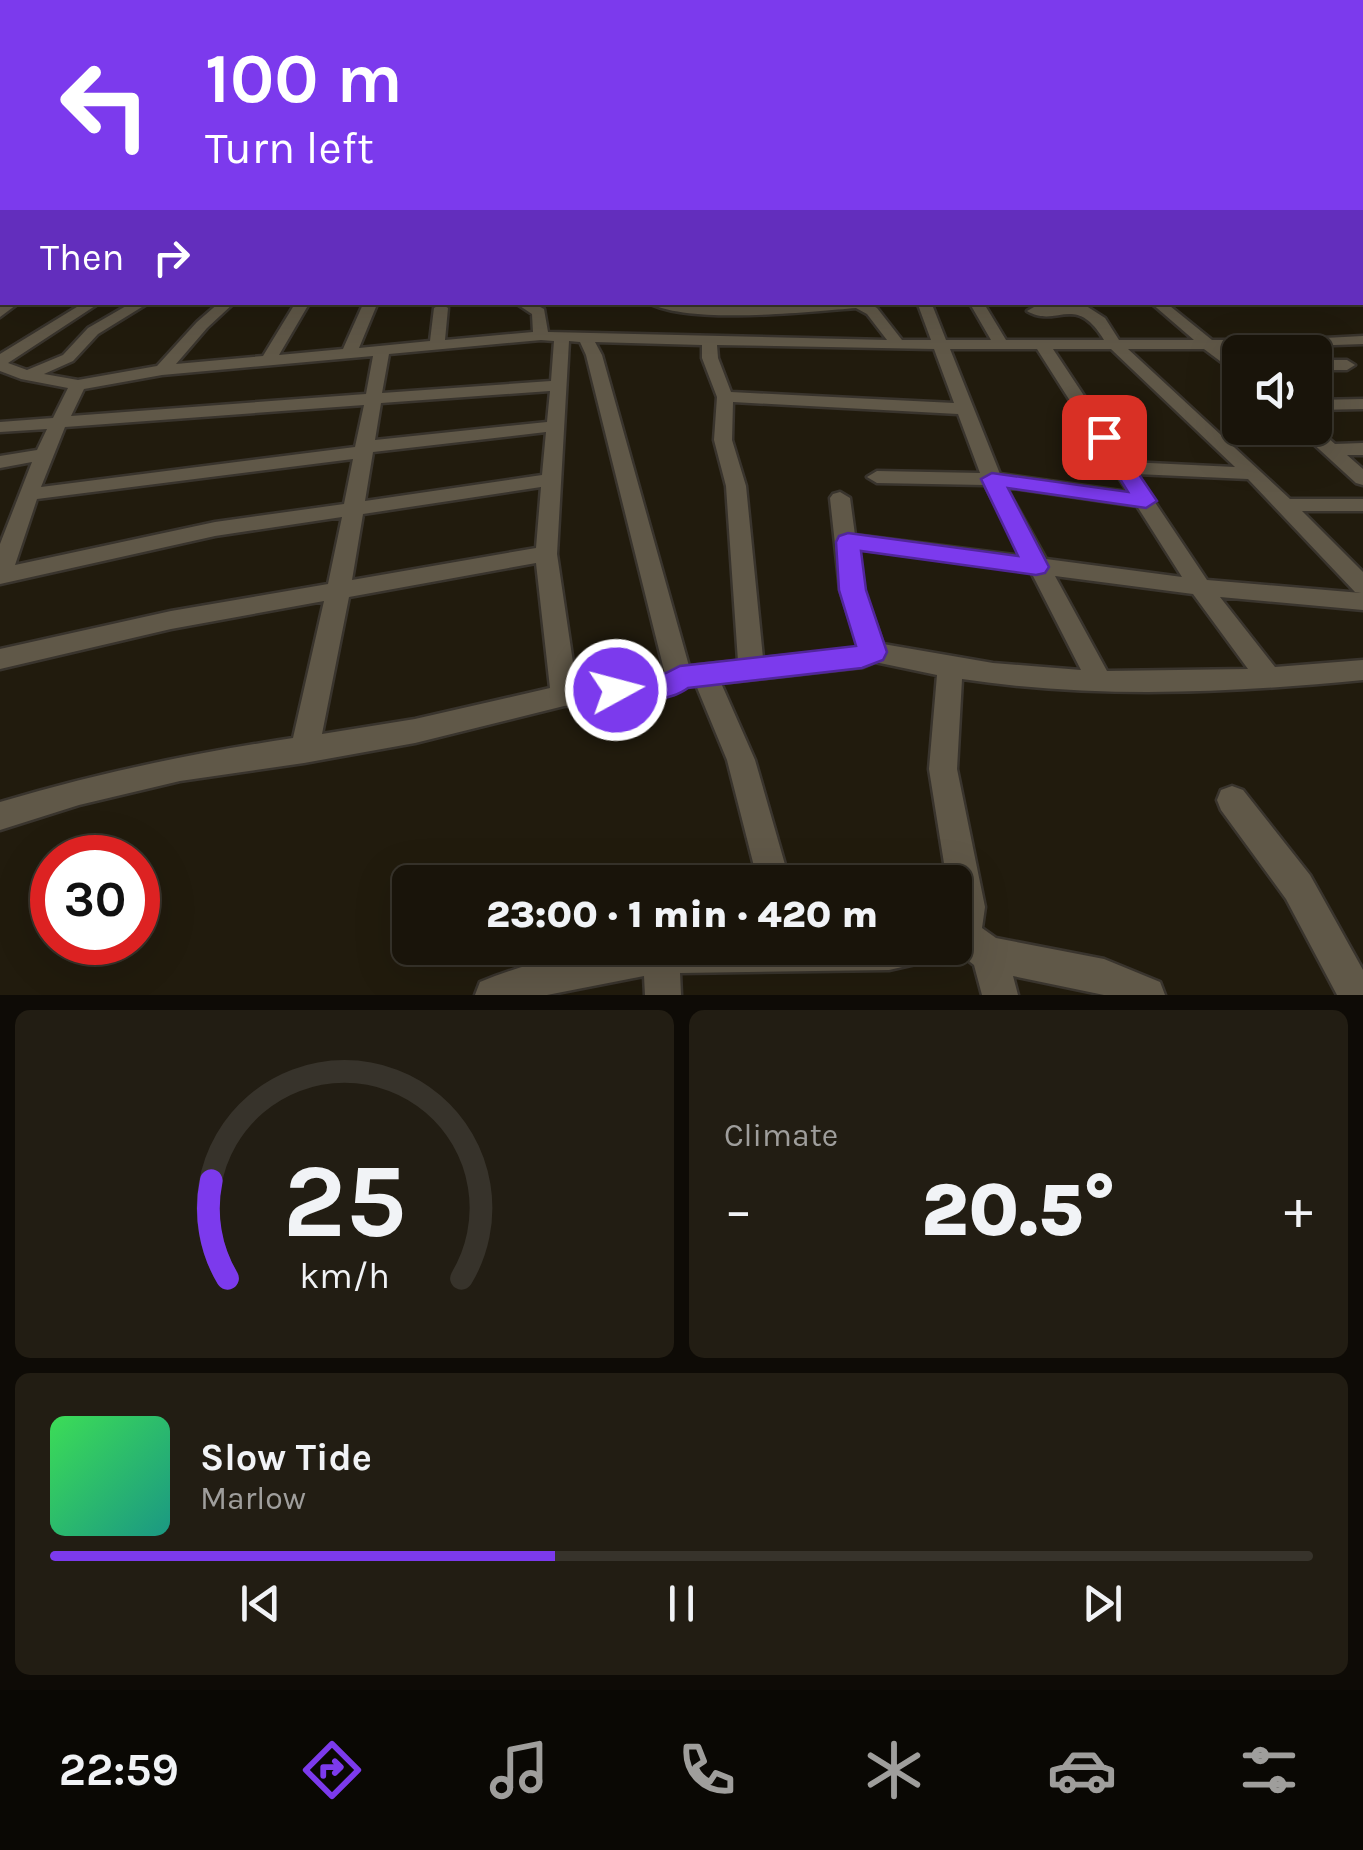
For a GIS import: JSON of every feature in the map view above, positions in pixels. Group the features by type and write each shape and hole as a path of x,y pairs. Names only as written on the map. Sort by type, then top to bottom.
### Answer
{"street":[{"path":"0,363 90,305"},
{"path":"27,376 68,358 93,331 138,305"},
{"path":"162,370 226,305"},
{"path":"269,359 301,305"},
{"path":"350,353 370,305"},
{"path":"526,305 539,312 551,336 559,386 546,554 564,695"},
{"path":"670,305 768,311 845,305"},
{"path":"860,305 872,311 897,343"},
{"path":"925,305 992,479 1098,680"},
{"path":"978,305 1000,343"},
{"path":"1160,305 1222,355"},
{"path":"1034,311 1077,306 1100,321 1115,345 1253,474 1363,586"},
{"path":"437,346 441,308"},
{"path":"77,314 115,316"},
{"path":"0,363 27,376 78,385 162,370 551,336 1115,345 1286,345 1363,340"},
{"path":"586,336 693,677 714,706 741,760 769,865"},
{"path":"709,340 710,358 725,397 723,440 736,486 751,669"},
{"path":"1041,343 1200,587 1270,680"},
{"path":"304,751 340,588 382,350"},
{"path":"1332,365 1348,365"},
{"path":"0,576 57,423 78,385"},
{"path":"0,427 559,386"},
{"path":"725,397 964,409"},
{"path":"1332,405 1363,404"},
{"path":"0,512 27,501 364,449 556,426"},
{"path":"1325,445 1363,479"},
{"path":"1331,450 1363,449"},
{"path":"0,462 46,454"},
{"path":"1125,468 1253,474"},
{"path":"876,477 992,479 1146,501"},
{"path":"0,576 215,529 551,480"},
{"path":"840,498 852,590 872,652"},
{"path":"1282,505 1363,504"},
{"path":"848,542 1200,587 1363,602"},
{"path":"0,659 171,620 546,554"},
{"path":"0,816 180,768 416,731 564,695 674,684 693,677 862,657 872,652 950,671 970,668 1038,680 1270,680 1363,670"},
{"path":"950,671 942,770 960,865"},
{"path":"1232,800 1298,887 1357,995"},
{"path":"972,944 1104,977 1147,995"},
{"path":"972,948 1000,995"},
{"path":"494,995 539,986 589,965"},
{"path":"662,965 664,995"}],"route":[{"path":"616,690 674,684 680,678 862,657 872,652 852,590 848,542 1036,567 992,479 1146,501 1104,437"}]}
